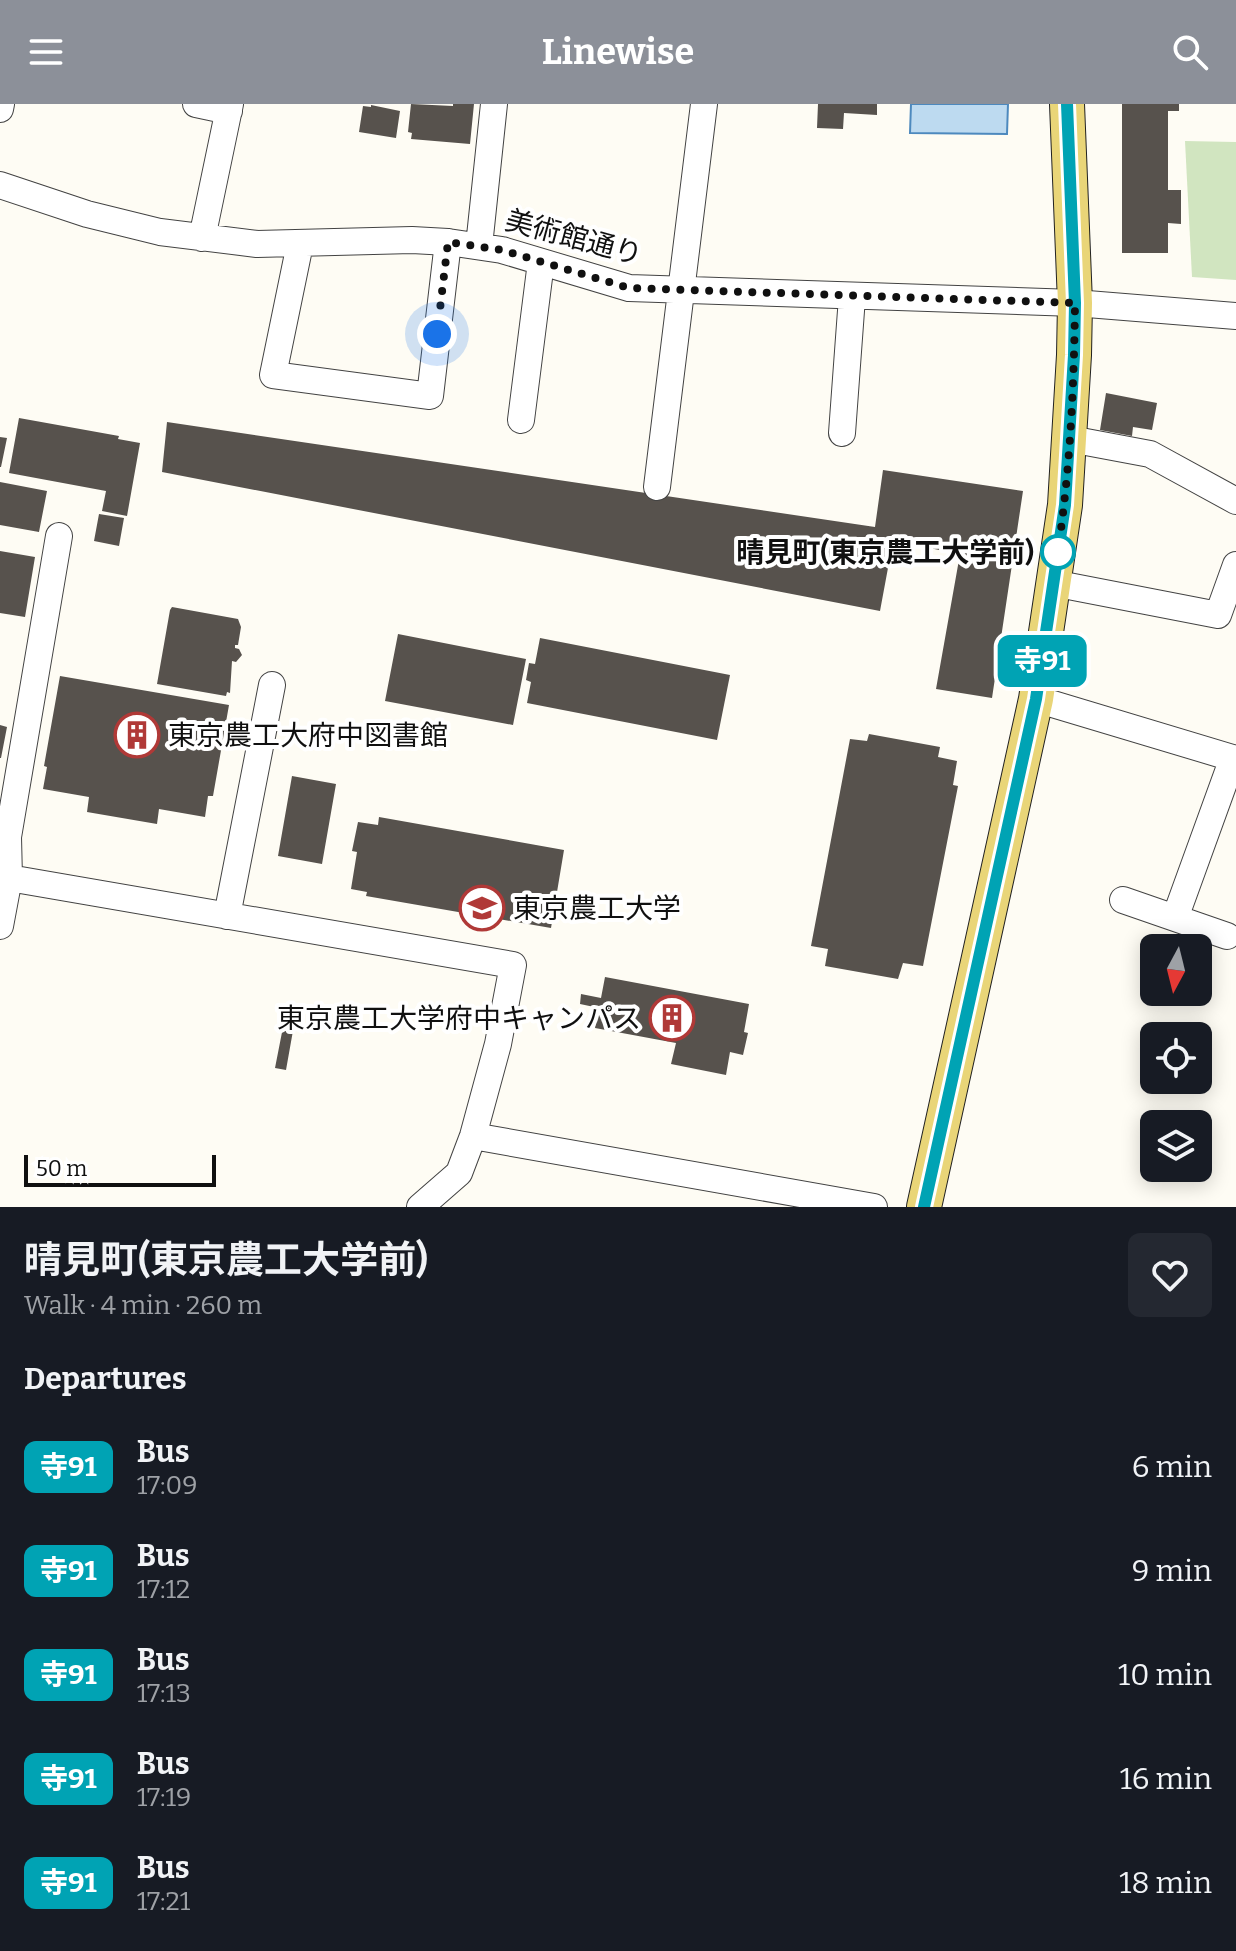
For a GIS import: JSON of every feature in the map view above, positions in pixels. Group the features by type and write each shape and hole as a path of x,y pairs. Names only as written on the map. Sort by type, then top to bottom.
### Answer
{"main road":[{"path":"924,1207 1036,699 1065,505 1075,303 1067,104"}],"street":[{"path":"196,104 230,107 202,238"},
{"path":"479,246 494,104"},
{"path":"657,487 704,104"},
{"name":"美術館通り","path":"0,185 87,214 160,232 257,244 448,242 479,246 629,288 1075,303 1236,316"},
{"path":"300,244 273,375 430,396 448,242"},
{"path":"521,420 541,262"},
{"path":"842,433 852,297"},
{"path":"1070,439 1150,454 1236,501"},
{"path":"0,926 9,878 4,836 59,536"},
{"path":"1053,583 1218,615 1236,565"},
{"path":"227,916 272,685"},
{"path":"1036,699 1235,758 1175,918"},
{"path":"9,878 513,965 498,1044 473,1136 459,1173 420,1207"},
{"path":"1123,900 1227,936"},
{"path":"473,1136 874,1207"}],"green space":[{"path":"1185,141 1236,142 1236,280 1192,277"}],"water":[{"path":"911,104 1008,104 1007,134 910,133"}],"building":[{"path":"411,104 474,104 470,144 411,139 412,133 408,132"},
{"path":"818,104 877,104 877,115 844,113 843,129 817,128"},
{"path":"1122,104 1179,104 1179,111 1168,111 1168,190 1181,190 1181,224 1168,223 1168,253 1122,253"},
{"path":"363,106 400,111 396,138 359,132"},
{"path":"1106,393 1157,403 1152,430 1133,427 1132,436 1100,430"},
{"path":"19,418 119,436 118,439 140,443 127,516 102,511 106,491 9,473"},
{"path":"167,422 875,527 883,470 1023,491 992,698 936,689 960,554 893,541 880,611 162,472"},
{"path":"0,437 7,438 1,467 0,467"},
{"path":"0,482 47,491 39,532 0,525"},
{"path":"99,514 124,518 119,546 94,541"},
{"path":"0,551 35,557 25,617 0,613"},
{"path":"172,607 238,619 241,627 235,648 242,655 236,662 232,661 230,693 227,692 226,696 157,684"},
{"path":"398,634 526,659 513,725 385,701"},
{"path":"540,638 730,675 717,740 527,703 531,682 526,680 529,663 535,664"},
{"name":"東京農工大府中図書館","path":"60,676 229,705 213,796 208,796 205,817 159,809 157,824 87,812 89,797 43,789 47,767 44,766"},
{"path":"0,725 7,727 1,758 0,758"},
{"path":"869,734 940,747 938,757 957,761 953,785 958,786 923,966 903,963 898,979 825,966 828,949 811,946 850,739 867,741"},
{"path":"292,776 336,784 322,864 278,856"},
{"path":"379,817 564,850 551,928 366,896 367,892 351,889 357,852 352,851 358,822 378,825"},
{"name":"東京農工大学府中キャンパス","path":"605,977 749,1004 743,1055 730,1052 726,1075 671,1064 676,1043 595,1028 599,1008 580,1004 581,994 601,998"},
{"path":"284,1022 294,1025 286,1070 275,1068"}],"bus line":[{"name":"寺91","path":"924,1207 1036,699 1065,505 1075,303 1067,104"}],"place":[{"name":"晴見町(東京農工大学前)","path":"1058,552"},
{"name":"東京農工大府中図書館","path":"137,735"},
{"name":"東京農工大学","path":"482,908"},
{"name":"東京農工大学府中キャンパス","path":"672,1018"}],"route":[{"path":"437,334 448,242 502,250 629,288 1075,303 1070,439 1057,557 1058,552"}]}
